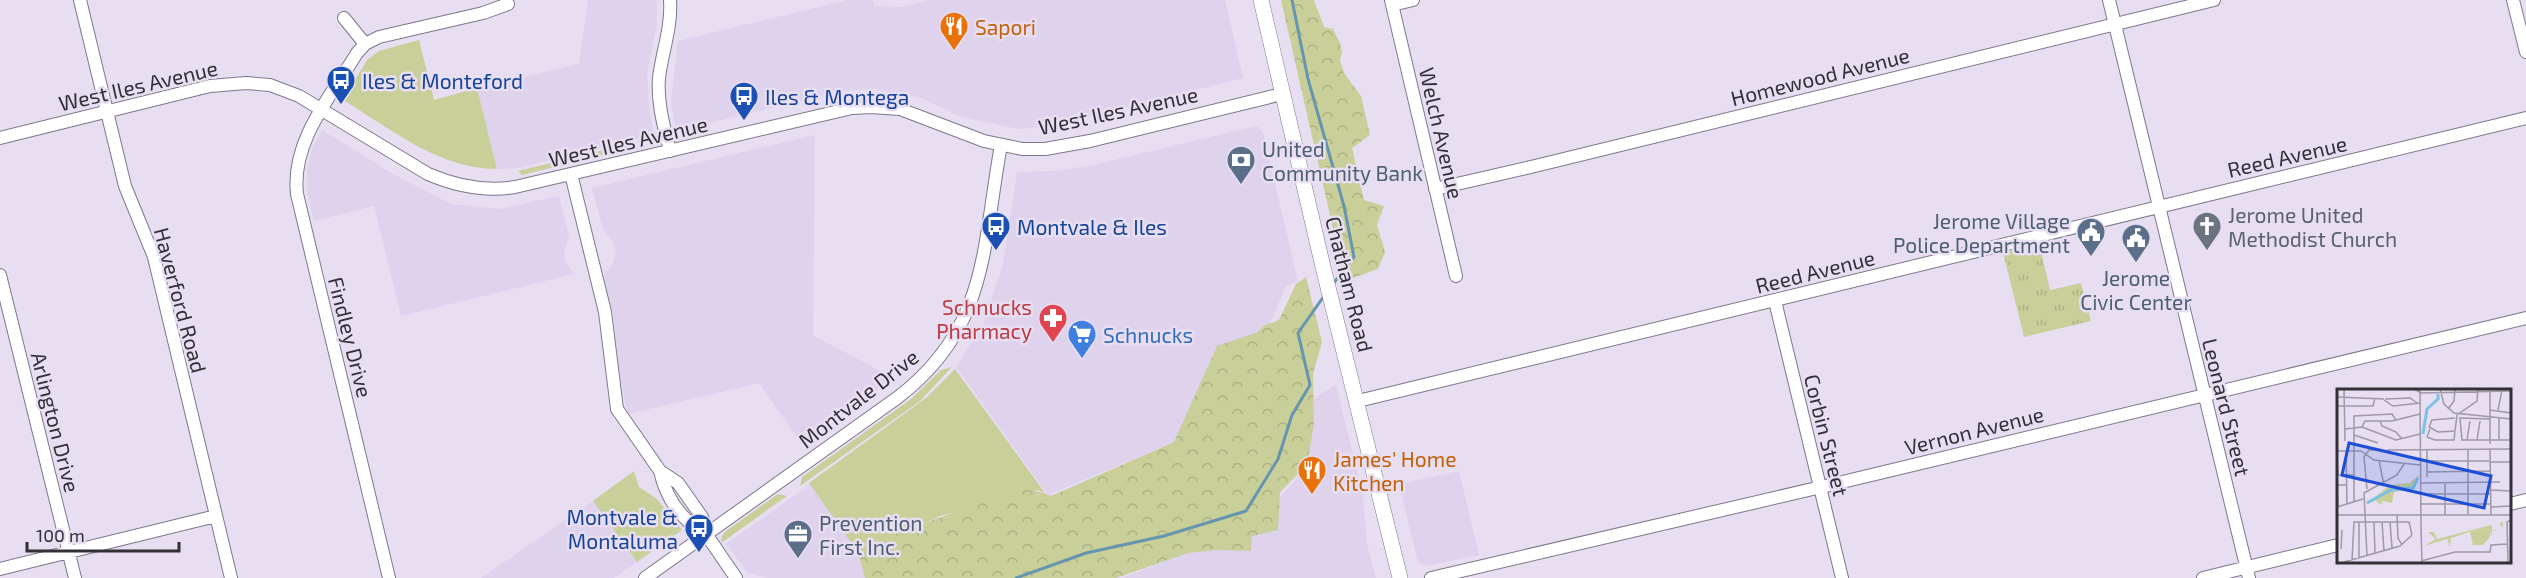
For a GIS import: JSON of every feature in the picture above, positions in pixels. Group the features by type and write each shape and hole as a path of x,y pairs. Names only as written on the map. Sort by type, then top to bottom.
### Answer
{"main road":[{"name":"Chatham Road","path":"1261,0 1323,267 1358,400 1400,578"}],"street":[{"name":"Haverford Road","path":"80,0 125,186 154,257 231,578"},
{"path":"670,0 668,36 659,79 659,94 670,151"},
{"path":"1391,3 1413,0"},
{"name":"Leonard Street","path":"2109,0 2247,573"},
{"name":"Homewood Avenue","path":"1435,189 1546,164 2214,0"},
{"name":"Welch Avenue","path":"1391,3 1456,276"},
{"path":"344,18 365,44 379,37 483,13 508,4"},
{"path":"2518,7 2526,52"},
{"name":"Findley Drive","path":"365,44 357,53 301,148 296,166 297,194 389,578"},
{"name":"West Iles Avenue","path":"0,138 210,86 246,83 285,90 415,166 447,182 484,189 506,189 837,111 871,106 900,109 973,138 1022,149 1063,146 1282,94"},
{"name":"Reed Avenue","path":"1358,400 2526,118"},
{"name":"Montvale Drive","path":"645,578 911,387 945,351 968,312 980,276 1002,145"},
{"path":"572,174 605,312 617,409 660,471 678,483 702,516 706,534 736,578"},
{"name":"Arlington Drive","path":"0,274 75,578"},
{"name":"Corbin Street","path":"1775,301 1842,578"},
{"name":"Vernon Avenue","path":"1431,578 2526,318"},
{"path":"2511,504 2526,500"},
{"path":"0,569 216,516"},
{"path":"2203,578 2247,573 2337,545"}],"shaded area":[{"path":"588,0 657,0 657,25 647,73 649,107 654,135 519,168 497,169 477,88 579,64"},
{"path":"848,0 873,0 874,6 902,7 929,0 1225,0 1243,78 1053,126 1019,129 961,117 922,98 875,89 842,91 676,131 671,101 678,41"},
{"path":"1257,126 1263,133 1298,281 1286,286 1266,333 1176,441 1048,495 956,367 983,325 1003,264 1017,172 1055,171 1093,165"},
{"path":"322,130 395,175 451,204 499,209 559,196 569,236 564,253 565,261 574,274 401,316 374,206 314,221 307,190 307,169 312,149"},
{"path":"815,135 813,335 893,378 801,443 759,383 628,414 620,378 614,319 603,276 612,265 616,252 614,243 603,229 592,188"},
{"path":"1336,384 1363,497 1367,544 1376,578 1122,578 1200,548 1264,516 1299,476 1309,402"},
{"path":"1459,471 1479,555 1426,566 1418,562 1399,484"},
{"path":"814,482 886,578 766,578 747,572 726,544"},
{"path":"593,501 637,562 614,578 481,578"}],"green space":[{"path":"1281,0 1314,0 1324,27 1333,29 1340,43 1342,52 1340,60 1344,73 1361,96 1370,135 1352,148 1364,200 1384,206 1377,225 1385,252 1378,269 1353,278 1340,259"},
{"path":"419,40 434,100 477,88 497,169 476,167 435,155 398,135 343,100 367,60 379,51"},
{"path":"604,150 603,155 522,175 518,171"},
{"path":"2039,243 2050,290 2081,283 2091,321 2024,337 2003,252"},
{"path":"1306,277 1322,342 1313,374 1314,424 1307,465 1280,492 1278,530 1252,536 1251,551 1216,550 1188,553 1116,578 865,578 857,548 1012,491 1032,490 1051,496 1174,442 1217,346 1258,332 1263,326 1279,320 1296,284"},
{"path":"952,367 920,401 800,486 802,477 911,399 941,370"},
{"path":"955,369 1045,493 1038,490 940,516 903,533 855,548 809,483 926,398"},
{"path":"634,471 639,487 657,499 682,530 637,562 593,501"},
{"path":"778,494 787,496 721,543 726,531"}],"waterway":[{"path":"1292,0 1308,79 1344,206 1354,257 1333,284"},
{"path":"1016,578 1086,553 1164,536 1246,511 1278,459 1292,415 1310,385 1298,333 1324,296"}],"place":[{"name":"Sapori","path":"954,52"},
{"name":"Iles & Monteford","path":"341,106"},
{"name":"Iles & Montega","path":"744,122"},
{"name":"United Community Bank","path":"1241,186"},
{"name":"Montvale & Iles","path":"996,252"},
{"name":"Jerome United Methodist Church","path":"2207,252"},
{"name":"Jerome Village Police Department","path":"2091,258"},
{"name":"Jerome Civic Center","path":"2136,264"},
{"name":"Schnucks Pharmacy","path":"1053,344"},
{"name":"Schnucks","path":"1082,360"},
{"name":"James' Home Kitchen","path":"1312,496"},
{"name":"Montvale & Montaluma","path":"699,554"},
{"name":"Prevention First Inc.","path":"798,560"}]}
